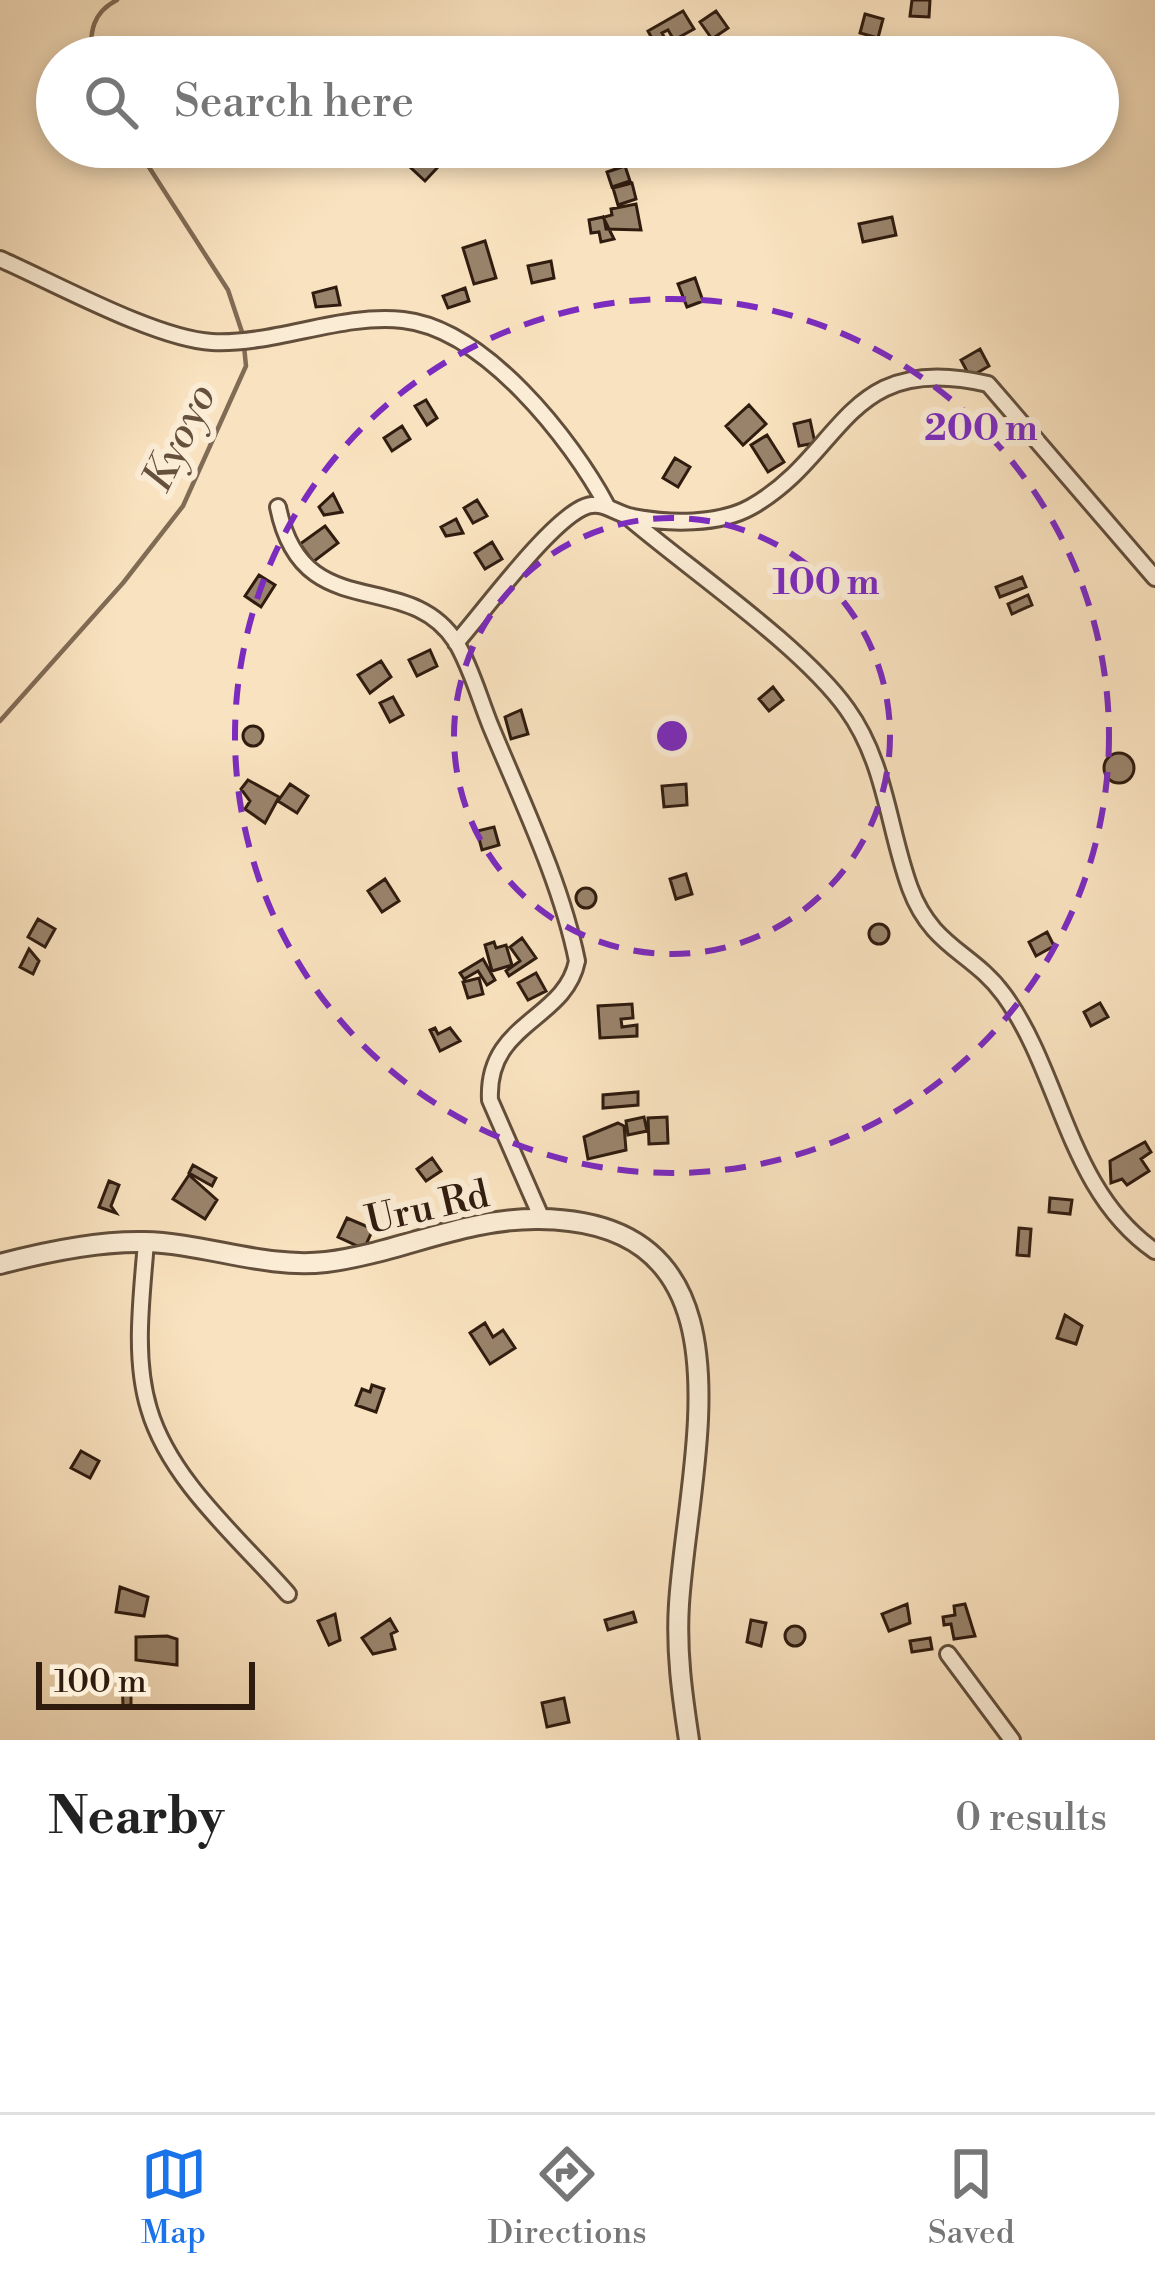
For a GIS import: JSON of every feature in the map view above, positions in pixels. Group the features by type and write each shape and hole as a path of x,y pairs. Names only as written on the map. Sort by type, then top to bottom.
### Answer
{"street":[{"path":"0,259 182,338 241,340 403,320 434,328 503,373 554,422 607,506"},
{"path":"628,517 690,520 748,509 772,492 861,400 911,381 966,379 988,384 1005,399 1155,578"},
{"path":"456,643 561,524 585,506 607,506 628,517 845,706 881,779 922,914 958,957 1004,995 1104,1199 1135,1237 1155,1251"},
{"path":"278,507 285,540 300,563 349,590 418,609 434,618 456,643 520,797 577,961 567,986 495,1058 489,1081 490,1100 542,1219"},
{"name":"Uru Rd","path":"0,1264 146,1242 243,1258 320,1263 379,1253 457,1226 542,1219 613,1230 647,1250 686,1306 700,1352 677,1666 689,1740"},
{"path":"146,1242 142,1364 148,1407 160,1439 182,1474 288,1594"},
{"path":"948,1654 1012,1740"}],"building":[{"path":"912,0 930,0 929,17 910,16"},
{"path":"683,11 694,29 681,36 672,36 668,30 664,36 651,36 648,31"},
{"path":"716,11 728,28 710,36 700,22"},
{"path":"865,14 883,19 879,36 860,33"},
{"path":"411,168 437,168 425,181"},
{"path":"626,168 630,181 612,187 607,172"},
{"path":"632,183 636,199 618,205 613,188"},
{"path":"636,204 641,230 606,229 604,217 612,215 611,209"},
{"path":"603,217 614,239 601,242 599,232 591,233 589,220"},
{"path":"892,217 896,235 863,242 859,224"},
{"path":"485,241 496,278 474,284 463,248"},
{"path":"551,261 554,278 532,283 528,266"},
{"path":"695,278 703,301 687,307 678,284"},
{"path":"336,287 340,305 316,307 313,293"},
{"path":"465,288 469,301 448,308 443,296"},
{"path":"980,349 989,366 970,377 961,360"},
{"path":"426,400 437,418 427,425 415,406"},
{"path":"749,405 766,424 743,445 726,426"},
{"path":"810,420 815,443 799,446 794,424"},
{"path":"402,426 410,439 392,451 384,438"},
{"path":"767,435 784,462 768,472 751,445"},
{"path":"675,458 690,467 678,487 663,478"},
{"path":"333,494 342,512 324,515 319,507"},
{"path":"477,500 487,516 473,523 464,508"},
{"path":"456,519 463,533 446,536 441,527"},
{"path":"325,526 338,543 313,562 300,544"},
{"path":"492,542 502,559 485,569 475,553"},
{"path":"259,575 275,585 261,607 245,596"},
{"path":"1022,577 1026,587 1000,597 996,587"},
{"path":"1028,595 1032,605 1012,614 1008,604"},
{"path":"430,650 437,666 417,676 409,660"},
{"path":"381,661 391,677 370,693 358,675"},
{"path":"773,687 783,700 769,711 759,699"},
{"path":"393,697 403,715 390,722 380,703"},
{"path":"521,710 528,734 511,739 505,717"},
{"path":"253,726 263,736 253,746 243,736"},
{"path":"1119,753 1130,757 1134,768 1130,779 1119,783 1108,779 1104,768 1108,757"},
{"path":"248,780 279,797 265,823 245,809 250,801 241,789"},
{"path":"290,784 308,796 297,813 278,801"},
{"path":"686,784 687,805 664,807 662,786"},
{"path":"494,827 499,845 482,850 477,831"},
{"path":"686,874 692,894 676,899 670,879"},
{"path":"385,879 399,901 382,912 368,891"},
{"path":"586,888 596,898 586,908 576,898"},
{"path":"38,919 55,929 45,947 28,937"},
{"path":"879,924 889,934 879,944 869,934"},
{"path":"1047,932 1054,946 1036,956 1029,942"},
{"path":"522,938 536,958 509,976 506,971 520,961 510,947"},
{"path":"494,942 496,948 506,945 512,965 492,971 485,945"},
{"path":"29,949 39,961 33,974 20,967"},
{"path":"483,959 495,980 487,985 478,971 464,979 460,973"},
{"path":"536,973 546,991 528,1000 518,983"},
{"path":"479,978 483,994 468,998 463,982"},
{"path":"1100,1003 1108,1017 1091,1026 1084,1012"},
{"path":"632,1004 633,1018 621,1019 622,1027 637,1025 637,1036 600,1038 598,1006"},
{"path":"435,1028 438,1034 450,1028 460,1041 440,1051 430,1030"},
{"path":"638,1092 638,1105 603,1108 603,1095"},
{"path":"644,1117 647,1131 628,1135 626,1121"},
{"path":"667,1117 668,1143 649,1144 648,1118"},
{"path":"618,1123 624,1126 626,1150 588,1159 584,1137"},
{"path":"1145,1142 1151,1152 1141,1159 1149,1171 1127,1185 1122,1179 1111,1183 1110,1161"},
{"path":"432,1158 441,1171 426,1181 417,1169"},
{"path":"193,1165 216,1178 212,1186 189,1173"},
{"path":"189,1175 217,1200 205,1219 173,1199"},
{"path":"109,1181 119,1185 111,1206 116,1213 99,1207"},
{"path":"1050,1198 1072,1200 1070,1214 1049,1212"},
{"path":"347,1218 373,1229 364,1249 338,1237"},
{"path":"1019,1228 1031,1229 1029,1256 1017,1255"},
{"path":"1065,1315 1082,1326 1076,1344 1057,1338"},
{"path":"485,1323 493,1337 503,1330 515,1348 490,1364 470,1333"},
{"path":"372,1385 384,1389 376,1412 356,1405 362,1389 370,1392"},
{"path":"81,1451 99,1461 90,1478 71,1468"},
{"path":"120,1587 148,1597 144,1616 116,1612"},
{"path":"907,1604 910,1623 889,1631 882,1614"},
{"path":"965,1604 975,1636 954,1639 951,1624 944,1625 943,1617 955,1615 954,1606"},
{"path":"633,1612 636,1622 608,1630 605,1620"},
{"path":"335,1614 340,1640 329,1645 318,1621"},
{"path":"390,1619 397,1631 391,1634 395,1649 373,1654 362,1638"},
{"path":"751,1620 766,1623 761,1646 747,1642"},
{"path":"795,1626 805,1636 795,1646 785,1636"},
{"path":"136,1637 177,1639 177,1665 136,1660"},
{"path":"930,1638 932,1649 912,1652 910,1641"},
{"path":"122,1677 131,1677 131,1705 123,1706"},
{"path":"564,1698 569,1722 547,1727 542,1703"}],"waterway":[{"name":"Kyoyo","path":"92,36 103,10 117,0"},
{"name":"Kyoyo","path":"150,168 228,290 243,335"},
{"name":"Kyoyo","path":"0,721 123,583 183,506 246,366 244,346"}]}
